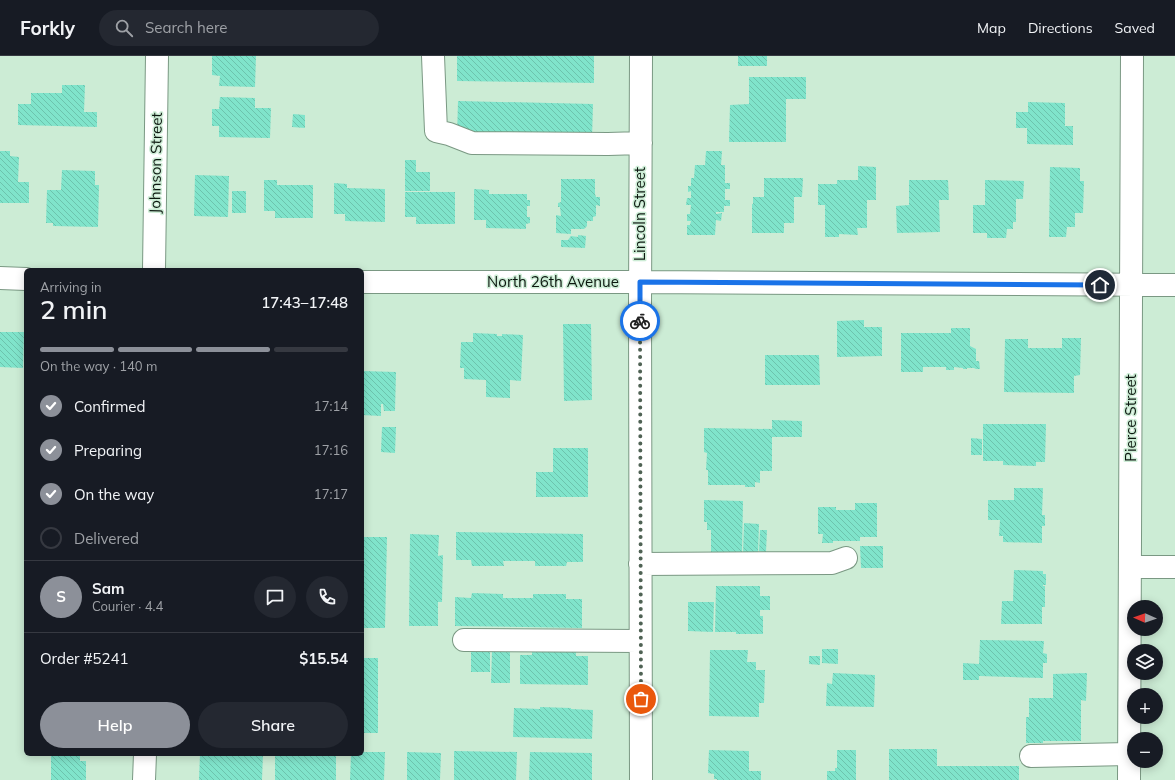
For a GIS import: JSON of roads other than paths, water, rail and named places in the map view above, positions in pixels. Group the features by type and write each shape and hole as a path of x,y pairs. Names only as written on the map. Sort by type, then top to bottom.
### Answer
{"street":[{"name":"Johnson Street","path":"154,268 157,56"},
{"path":"433,56 436,131 449,134 472,143 641,143"},
{"name":"Lincoln Street","path":"641,56 641,780"},
{"name":"Pierce Street","path":"1129,732 1132,56"},
{"path":"0,278 24,279"},
{"name":"North 26th Avenue","path":"364,282 1175,285"},
{"path":"640,564 832,563 846,558"},
{"path":"1130,567 1175,567"},
{"path":"464,640 640,641"},
{"path":"1031,756 1127,754"},
{"path":"144,780 145,756"},
{"name":"Pierce Street","path":"1129,768 1129,780"}]}
